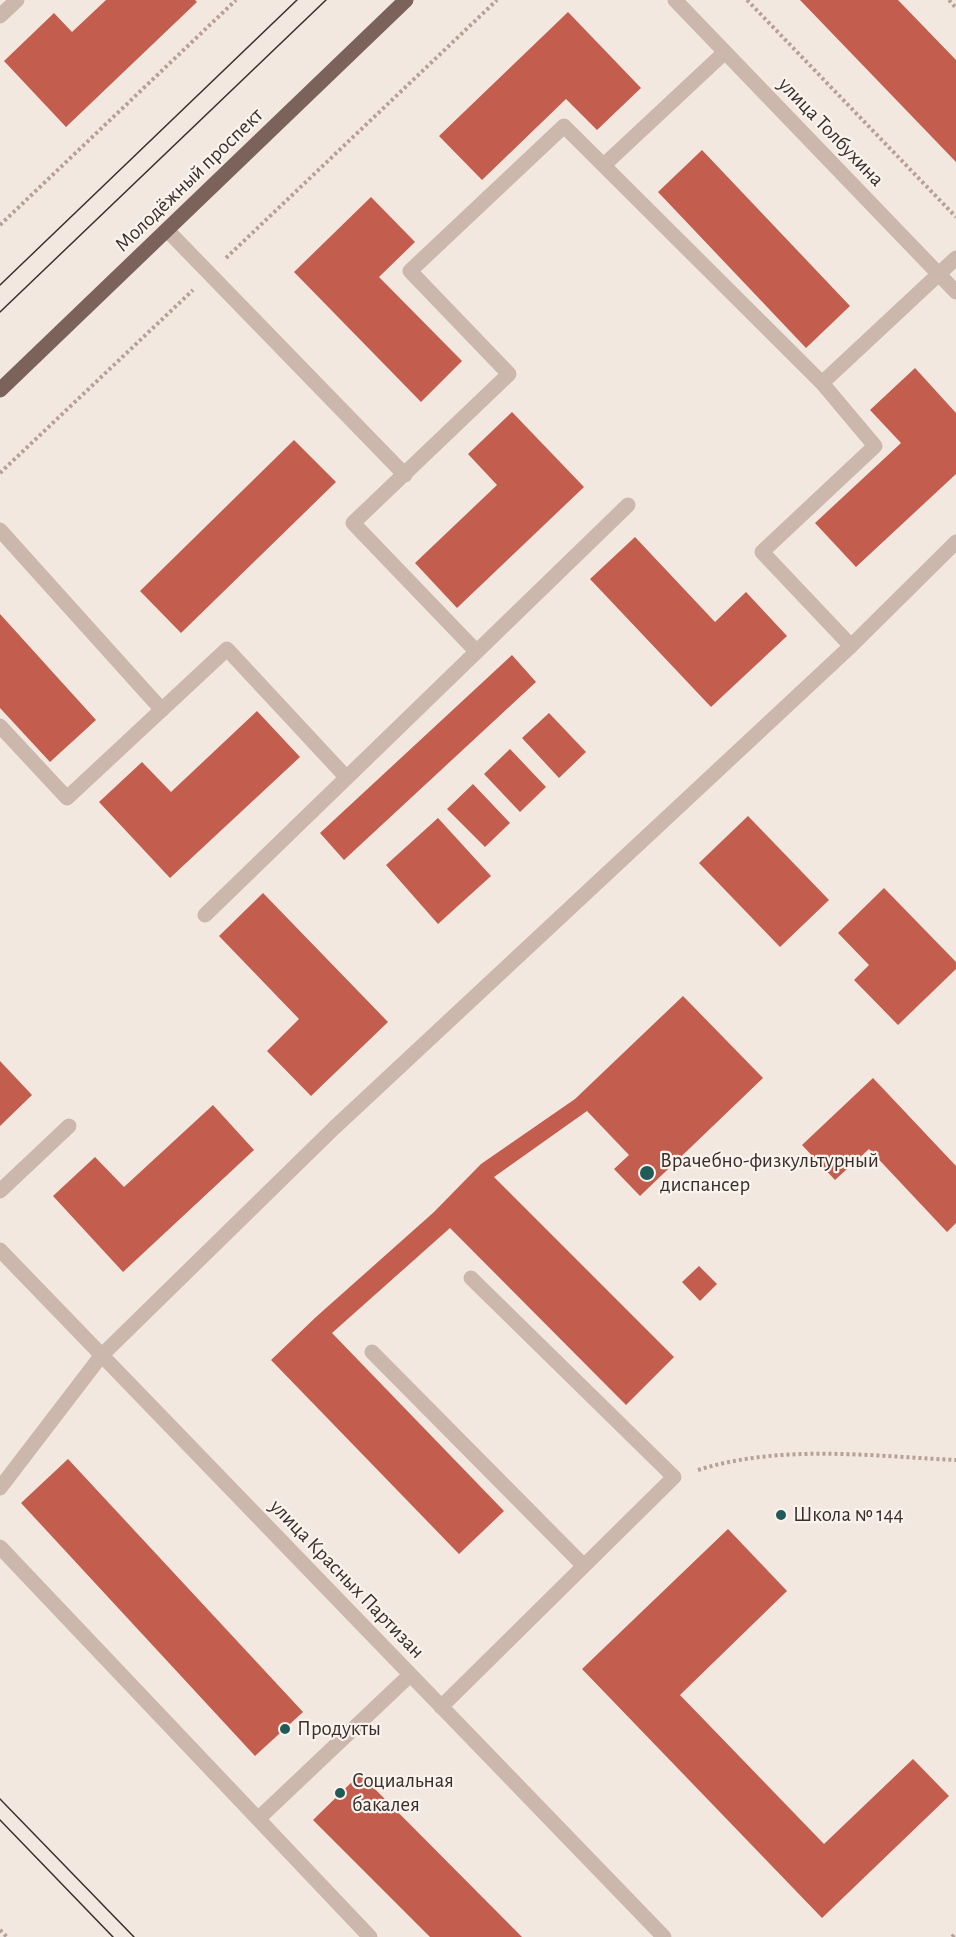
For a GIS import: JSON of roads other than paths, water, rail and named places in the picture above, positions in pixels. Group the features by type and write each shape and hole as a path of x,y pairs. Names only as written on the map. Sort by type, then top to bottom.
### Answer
{"main road":[{"name":"Молодёжный проспект","path":"0,390 406,0"}],"street":[{"path":"0,16 16,0"},
{"name":"улица Толбухина","path":"675,0 956,292"},
{"path":"604,165 725,52"},
{"path":"476,651 353,523 509,374 410,271 564,126 822,383 875,446 762,552 851,646"},
{"path":"167,230 405,475"},
{"path":"822,383 956,258"},
{"path":"205,915 627,505"},
{"path":"0,530 162,710"},
{"path":"0,1488 101,1356 334,1128 851,646 956,542"},
{"path":"0,726 67,798 227,649 346,777"},
{"path":"0,1191 69,1126"},
{"name":"улица Красных Партизан","path":"0,1250 664,1937"},
{"path":"441,1707 674,1477 471,1278"},
{"path":"372,1352 584,1566"},
{"path":"0,1547 370,1937"},
{"path":"259,1818 410,1675"}],"tram line":[{"path":"0,285 297,0"},
{"path":"0,312 326,0"},
{"path":"0,1799 134,1937"},
{"path":"0,1820 113,1937"}],"place":[{"name":"Врачебно-физкультурный диспансер","path":"647,1173"},
{"name":"Школа № 144","path":"781,1515"},
{"name":"Продукты","path":"285,1729"},
{"name":"Социальная бакалея","path":"340,1793"}]}
